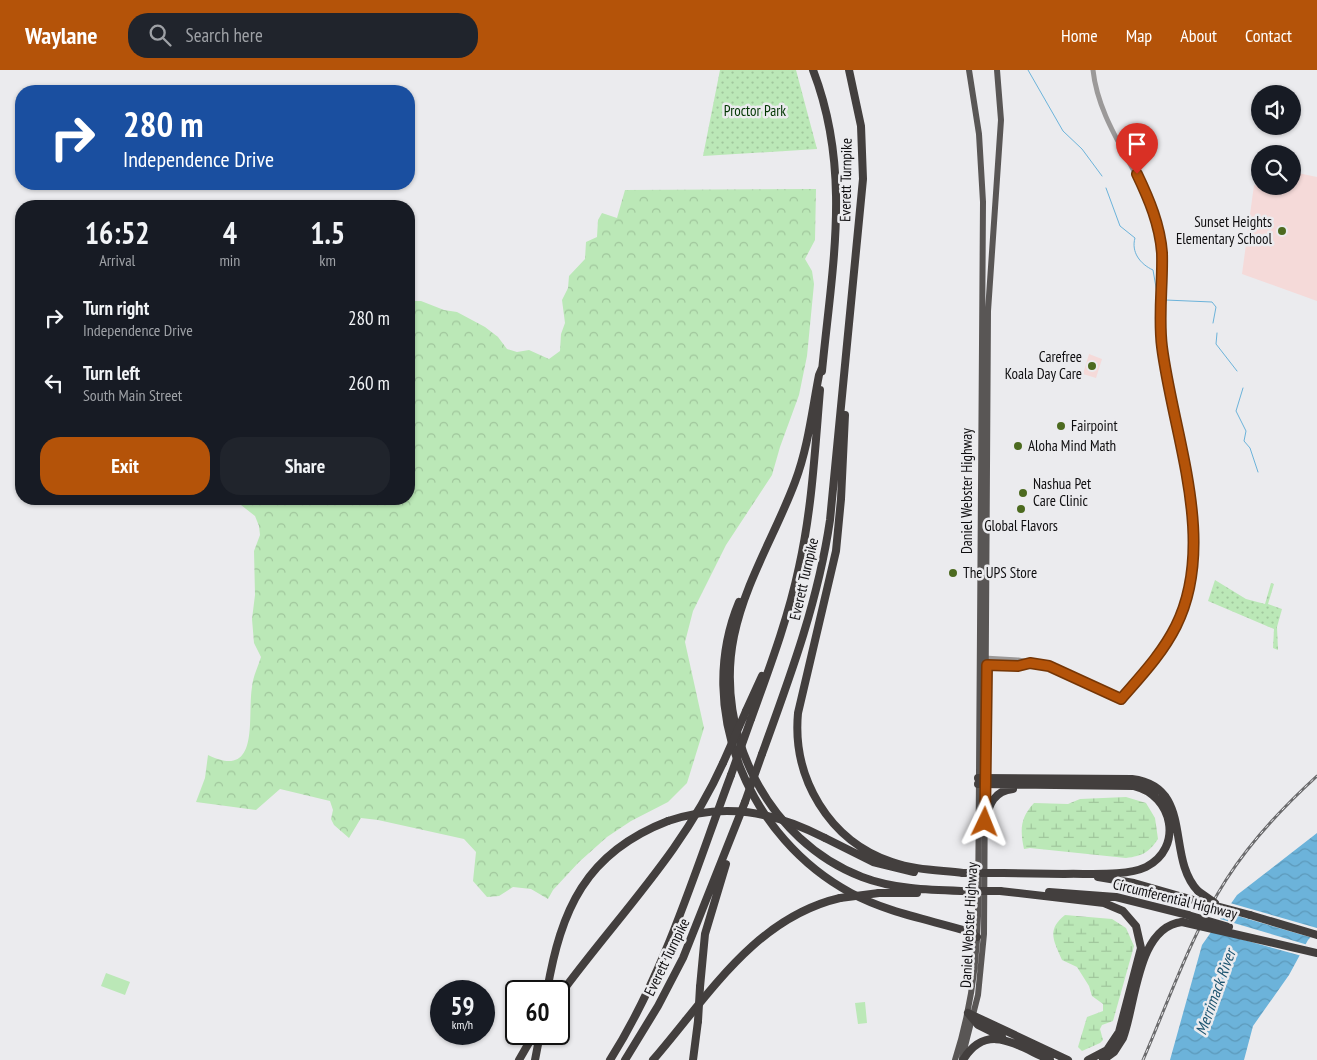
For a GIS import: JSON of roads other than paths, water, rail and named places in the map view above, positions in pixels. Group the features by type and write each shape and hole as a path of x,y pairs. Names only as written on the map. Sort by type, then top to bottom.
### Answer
{"highway":[{"name":"Everett Turnpike","path":"610,1060 659,968 784,626 805,536 836,235 838,189 830,129 813,70"},
{"name":"Everett Turnpike","path":"625,1060 658,1006 683,958 744,802 802,644 821,574 831,514 861,206 863,159 860,119 849,70"},
{"path":"849,326 838,531 830,584 799,707 797,733 800,759 808,785 821,808 838,829 858,846 875,855 900,864 963,873"},
{"path":"822,368 818,375 800,469 739,617 730,663 730,690 734,724 744,756 755,780 777,813 796,834 816,851 844,869 869,879 895,886 962,891"},
{"path":"769,543 735,613 723,663 722,690 727,729 746,780 764,811 790,844 815,868 840,886 873,903 968,932 978,937"},
{"path":"570,982 679,841 705,800 784,626"},
{"path":"982,781 1132,779 1150,785 1164,795 1171,805 1177,824 1182,864 1187,877 1198,891 1216,903 1250,915"},
{"path":"982,781 1050,786 1139,788 1158,800 1166,811 1170,824 1169,838 1164,850 1157,859 1143,868 1126,872 1062,874"},
{"path":"985,822 990,803 1002,792 1050,786"},
{"path":"693,1060 705,934 744,802"},
{"path":"549,980 561,929 582,887 600,866 620,848 643,832 668,821 707,812 748,812 788,821 866,860 892,868 925,873 963,873"},
{"name":"Circumferential Highway","path":"963,873 1062,874 1120,880 1317,935"},
{"path":"657,1060 738,959 764,934 798,913 840,898 879,893 962,891"},
{"name":"Circumferential Highway","path":"962,891 1102,895 1142,902 1317,953"},
{"path":"1000,891 1104,903 1123,911 1136,926 1141,948 1119,1032 1107,1050 1088,1060"},
{"path":"1103,1060 1114,1052 1123,1038 1151,940 1167,926 1182,922 1317,953"},
{"path":"972,1017 1051,1060"},
{"path":"972,1017 1068,1060"},
{"path":"653,1060 683,1026"},
{"path":"962,1060 976,1043 991,1038 1003,1040 1051,1060"},
{"path":"520,1060 531,1045"},
{"path":"536,1060 537,1045"}],"main road":[{"name":"Daniel Webster Highway","path":"962,1060 972,1017 984,941 985,822 979,661 982,188 979,127 968,70"},
{"name":"Daniel Webster Highway","path":"955,1060 972,1017 978,937 987,662 988,320 1001,120 997,70"}],"street":[{"path":"979,661 1018,666 1030,663 1056,668 1121,699 1162,650 1181,614 1192,570 1192,528 1177,422 1162,348 1160,319 1162,260 1159,234 1142,186 1102,106 1093,70"}],"water":[{"name":"Merrimack River","path":"1317,833 1317,930 1308,940 1289,975 1253,1026 1244,1060 1170,1060 1202,945 1237,895"}],"waterway":[{"path":"1028,70 1063,131 1082,149 1102,176"},
{"path":"1106,188 1120,226 1135,238 1134,248 1138,257 1153,270 1157,293"},
{"path":"1165,300 1212,302 1216,307 1213,323"},
{"path":"1217,333 1216,344 1237,371"},
{"path":"1243,388 1236,411 1246,431 1244,441 1250,448 1258,472"}],"railway":[{"path":"1143,1060 1191,945 1213,901 1246,852 1268,825 1317,776"}],"place":[{"name":"Sunset Heights Elementary School","path":"1282,231"},
{"name":"Carefree Koala Day Care","path":"1092,366"},
{"name":"Fairpoint","path":"1061,426"},
{"name":"Aloha Mind Math","path":"1018,446"},
{"name":"Nashua Pet Care Clinic","path":"1023,493"},
{"name":"Global Flavors","path":"1021,509"},
{"name":"The UPS Store","path":"953,573"}],"park label":[{"name":"Proctor Park","path":"755,111"}]}
